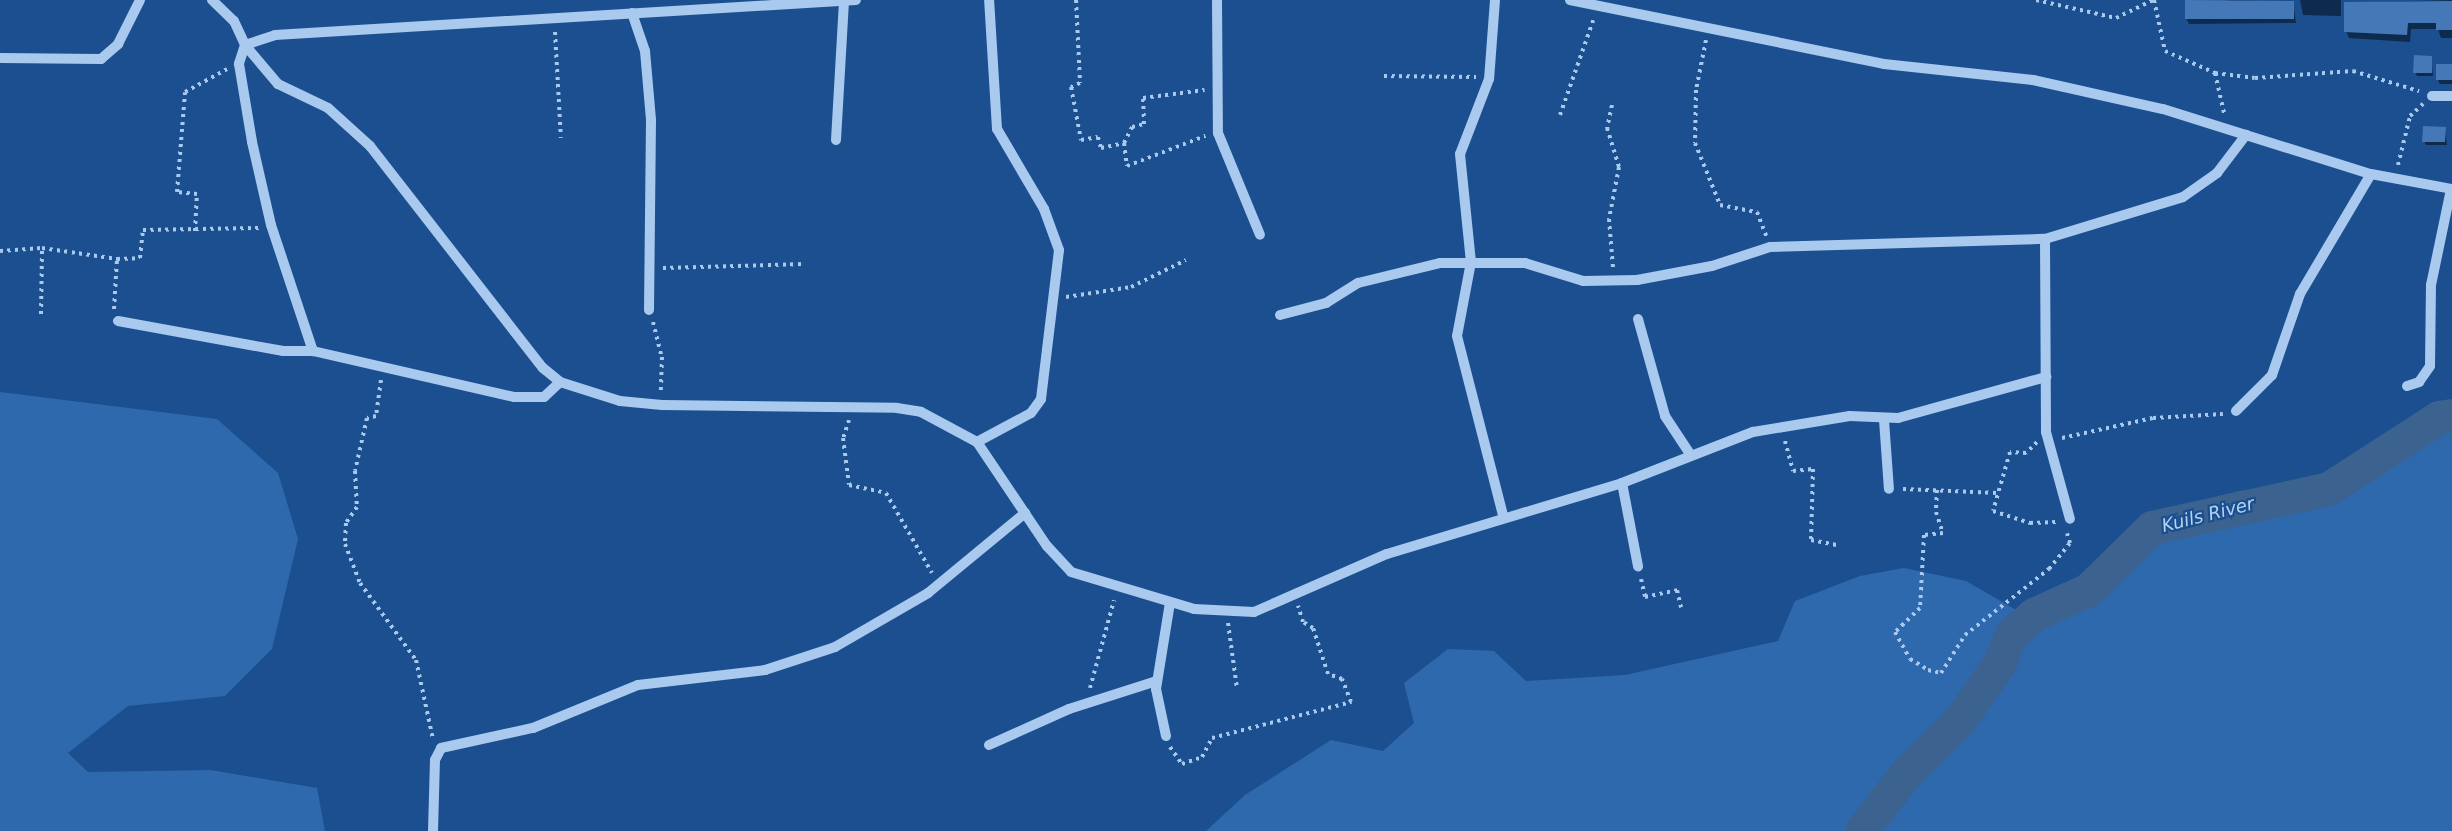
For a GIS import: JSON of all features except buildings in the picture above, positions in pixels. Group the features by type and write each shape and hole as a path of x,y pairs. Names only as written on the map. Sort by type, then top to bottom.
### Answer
{"street":[{"path":"0,58 100,59 117,44 140,0"},
{"path":"212,0 234,21 244,45 278,84 328,108 364,139 543,368 560,382 620,401 662,405 854,405 921,412 976,442 1025,513 1071,572 1116,584 1170,603 1227,613 1254,612 1294,597 1354,566 1503,515 1622,483 1689,454 1782,425 1850,416 1884,420 2046,377"},
{"path":"244,45 268,35 554,16 856,0"},
{"path":"976,442 1036,408 1056,297 1057,237 997,129 989,0"},
{"path":"1217,0 1215,90 1218,133 1260,235"},
{"path":"1495,0 1489,79 1460,154 1471,262 1457,336 1503,515"},
{"path":"1570,0 1884,64 2033,80 2228,129 2371,174 2452,189 2431,285 2430,366 2420,382 2407,386"},
{"path":"836,140 843,1"},
{"path":"632,13 645,51 651,120 649,310"},
{"path":"244,45 239,64 272,225 313,351"},
{"path":"2432,96 2452,96"},
{"path":"1280,315 1316,307 1358,284 1404,270 1471,262 1525,263 1583,281 1613,280 1712,266 1770,247 2045,239 2183,197 2217,173 2246,135"},
{"path":"2236,411 2272,375 2307,280 2371,174"},
{"path":"2045,239 2048,441 2070,519"},
{"path":"1638,319 1665,416 1689,454"},
{"path":"118,321 283,351 313,351 514,397 544,397 560,382"},
{"path":"1884,420 1890,489"},
{"path":"1622,483 1638,566"},
{"path":"433,831 435,760 441,748 533,728 638,685 797,662 887,620 939,585 1025,513"},
{"path":"1166,736 1156,706 1157,681 1170,603"},
{"path":"989,745 1083,704 1157,681"}],"path":[{"path":"1076,0 1080,83 1071,87 1078,134 1081,140 1098,137 1101,148 1124,143"},
{"path":"2036,0 2116,18 2153,0 2165,51 2215,73 2255,78 2353,71 2432,96"},
{"path":"1560,116 1591,36 1596,5"},
{"path":"554,16 561,138"},
{"path":"1709,27 1696,90 1695,143 1720,206 1757,212 1770,247"},
{"path":"195,231 197,194 177,192 185,92 239,64"},
{"path":"2215,73 2228,129"},
{"path":"1384,76 1489,79"},
{"path":"1215,90 1178,89 1143,98 1144,124 1131,127 1124,143 1127,166 1218,133"},
{"path":"2395,180 2410,116 2432,96"},
{"path":"1612,105 1607,128 1618,167 1609,219 1613,280"},
{"path":"0,251 42,248 117,259 140,258 143,230 195,231 272,225"},
{"path":"41,314 42,248"},
{"path":"117,259 114,312 118,321"},
{"path":"1056,297 1131,287 1186,260"},
{"path":"650,267 804,264"},
{"path":"649,310 662,357 662,405"},
{"path":"383,367 376,416 367,418 355,471 357,507 346,523 345,544 360,583 416,660 433,739 441,748"},
{"path":"854,405 843,438 849,485 886,493 939,585"},
{"path":"1937,490 1936,512 1944,533 1924,535 1920,608 1895,632 1910,659 1941,673 1965,635 1984,624 1992,610 2038,578 2070,543 2070,519 2047,524 2015,520 1993,511 2010,452 2026,453 2031,443 2048,441 2117,423 2236,411"},
{"path":"1782,425 1793,471 1813,469 1811,540 1837,545"},
{"path":"1890,489 1998,493"},
{"path":"1638,566 1645,597 1677,590 1681,608"},
{"path":"1083,704 1104,649 1116,584"},
{"path":"1166,736 1182,764 1202,757 1212,738 1351,702 1342,679 1328,674 1313,628 1303,622 1294,597"},
{"path":"1227,613 1237,689"}],"shaded area":[{"path":"0,392 217,419 278,473 298,539 272,649 225,696 128,706 68,753 88,772 211,770 317,788 325,831 0,831"},
{"path":"2452,404 2452,831 1206,831 1245,795 1331,740 1383,751 1414,723 1404,683 1448,649 1494,651 1526,681 1625,675 1778,641 1795,601 1860,576 1904,568 1966,581 2018,611 2085,582 2125,544 2145,515 2239,491 2307,483 2345,469 2436,407"}],"waterway":[{"name":"Kuils River","path":"1862,831 1907,773 1959,722 1999,665 2012,635 2034,615 2089,590 2152,528 2329,489 2439,418 2452,416"}]}
